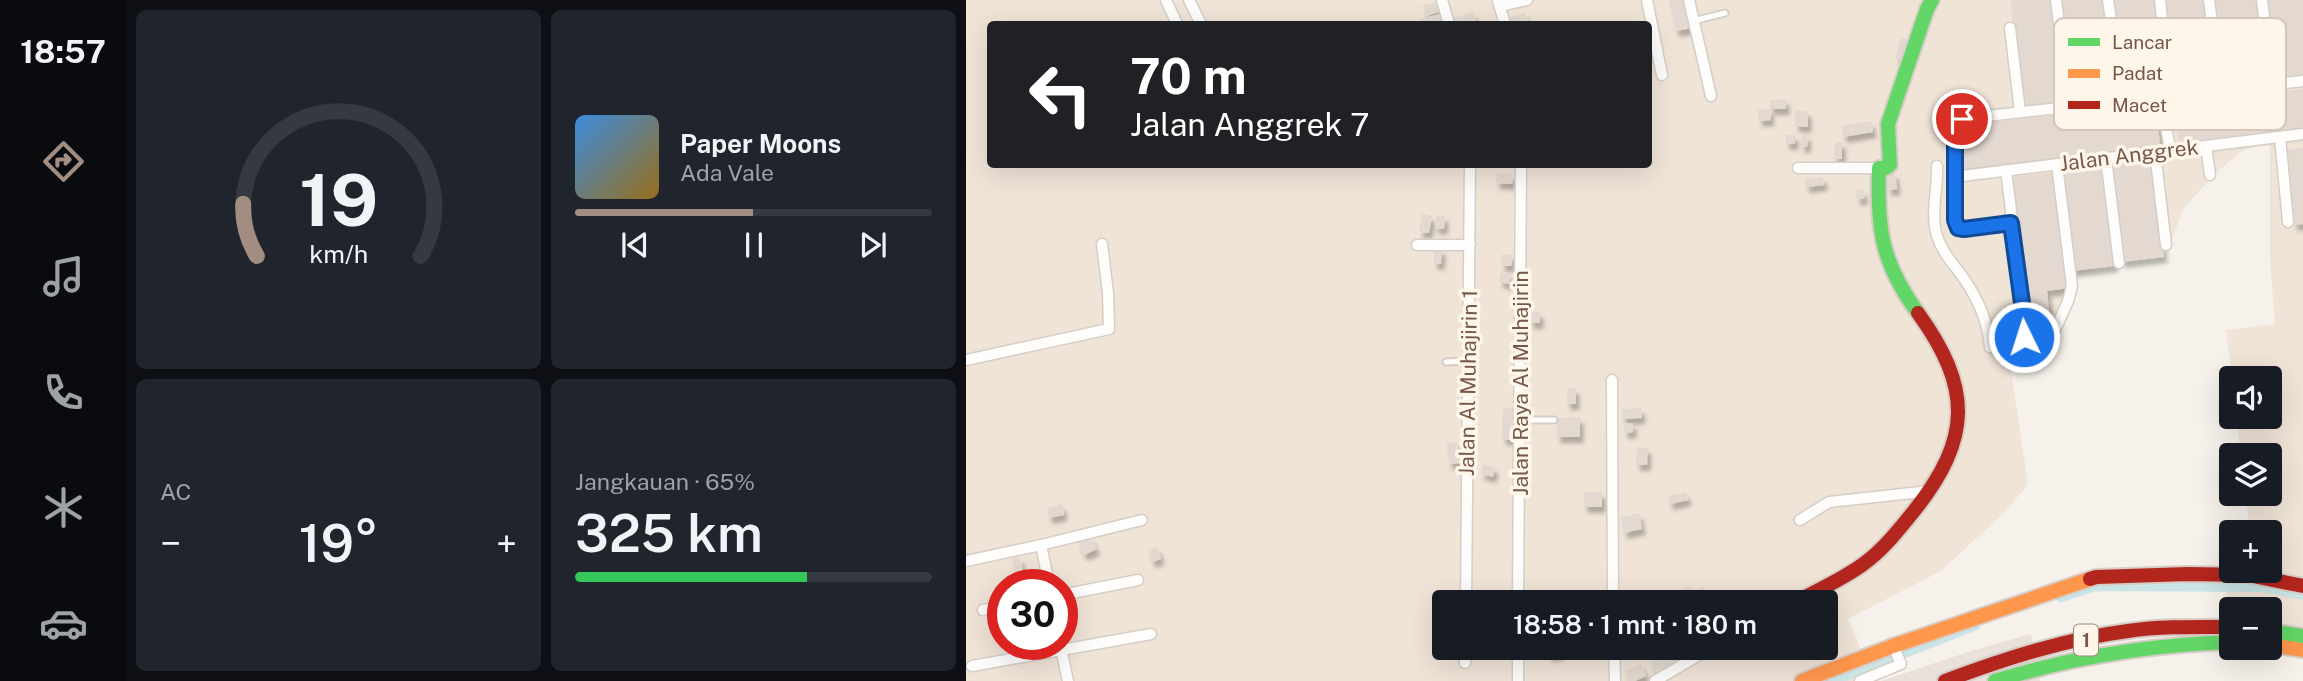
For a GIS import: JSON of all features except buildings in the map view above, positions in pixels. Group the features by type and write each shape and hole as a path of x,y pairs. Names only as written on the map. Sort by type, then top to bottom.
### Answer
{"main road":[{"path":"1818,590 1850,573 1876,554 1930,491 1946,466 1952,450 1957,423 1954,383 1940,346 1899,285 1886,256 1881,225 1879,167 1886,168 1890,164 1888,124 1932,0"},
{"path":"1802,681 1896,653 2096,577 2188,573 2248,575 2303,586"},
{"name":"1","path":"1945,681 2038,650 2128,631 2219,627"},
{"path":"2282,633 2303,636"},
{"name":"1","path":"1995,681 2043,667 2132,649 2219,642"},
{"path":"2282,647 2303,650"}],"street":[{"path":"1166,0 1176,21"},
{"path":"1189,0 1198,21"},
{"path":"1442,0 1448,21"},
{"path":"1504,21 1499,3 1527,0"},
{"path":"1647,0 1651,21"},
{"path":"1689,0 1711,96"},
{"path":"2056,0 2058,18"},
{"path":"2108,0 2111,18"},
{"path":"2160,0 2161,18"},
{"path":"2209,0 2211,18"},
{"path":"2262,0 2264,18"},
{"path":"1652,25 1662,75"},
{"path":"2010,28 2020,112"},
{"path":"2011,223 1958,228 1955,220 1954,177 1956,122 2054,108"},
{"path":"2169,130 2170,150"},
{"name":"Jalan Anggrek","path":"1954,177 2303,134"},
{"path":"2280,137 2288,222"},
{"path":"2206,146 2210,175"},
{"path":"2155,152 2166,245"},
{"path":"2106,158 2119,262"},
{"path":"1937,166 1934,216 1937,237 1946,256 1966,281 1979,306 1988,328 1990,347 1994,348 2056,328 2068,301 2072,286 2057,164"},
{"path":"1798,168 1879,167"},
{"name":"Jalan Al Muhajirin 1","path":"1466,590 1470,168"},
{"name":"Jalan Raya Al Muhajirin","path":"1518,590 1521,168"},
{"path":"2006,170 2028,336"},
{"path":"966,360 1109,329 1102,244"},
{"path":"1417,245 1470,244"},
{"path":"1612,380 1613,590"},
{"path":"1800,520 1829,502 1930,491"},
{"path":"966,561 1142,520"},
{"path":"1041,545 1046,569"},
{"path":"1078,592 1138,580"},
{"path":"983,610 987,609"},
{"path":"1078,645 1151,634"},
{"path":"1860,681 1896,653"},
{"path":"972,666 1000,660"},
{"path":"1064,660 1068,681"},
{"path":"1518,660 1518,681"},
{"path":"1614,660 1615,681"},
{"path":"1655,681 1691,660"}],"lane":[{"path":"1693,20 1725,13"},
{"path":"1446,362 1468,361"},
{"path":"1520,420 1554,420"}],"shaded area":[{"path":"966,0 2303,0 2303,650 2282,647 2282,597 2227,597 2226,583 2282,583 2282,520 2248,520 2247,506 2282,506 2282,443 2239,443 2238,429 2282,429 2282,366 2230,366 2226,330 2275,324 2270,260 2270,142 2244,150 2218,171 2183,209 2170,245 2079,274 2060,329 2007,344 2028,484 2006,511 1941,571 1848,619 1873,681 966,681"},
{"path":"2031,634 2040,681 1881,681 1971,651"}],"waterway":[{"path":"2061,596 2095,585 2263,586 2303,594"},
{"path":"1830,681 1974,625"}],"traffic: fast":[{"path":"1918,313 1896,277 1884,244 1879,209 1879,168 1890,165 1888,124 1932,0"},
{"path":"2282,633 2303,636"},
{"path":"1995,681 2053,665 2112,654 2219,643"}],"traffic: slow":[{"path":"1802,681 1893,646 2090,579"},
{"path":"2282,647 2303,650"}],"traffic: jam":[{"path":"1818,590 1862,565 1896,533 1933,485 1947,460 1955,436 1958,413 1956,389 1936,340 1918,313"},
{"path":"2090,579 2188,574 2248,575 2303,586"},
{"path":"1945,681 2035,651 2081,639 2154,628 2219,627"}],"route":[{"path":"1962,119 1955,125 1955,220 1958,228 1964,229 2011,223 2028,336 2024,337"}]}
